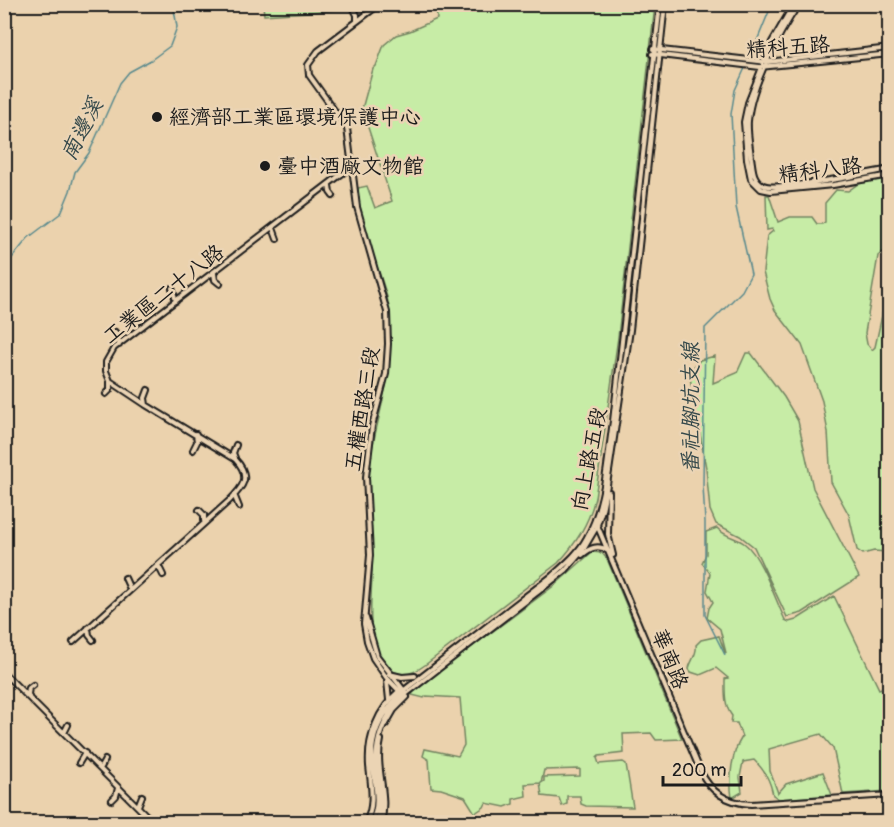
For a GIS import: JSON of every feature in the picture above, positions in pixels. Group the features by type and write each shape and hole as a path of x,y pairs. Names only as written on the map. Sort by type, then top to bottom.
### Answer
{"street":[{"name":"五權西路三段","path":"380,4 316,52 308,67 311,79 347,128 357,207 384,295 388,328 386,374 372,426 366,477 370,555 364,624 369,648 388,676 404,693"},
{"name":"向上路五段","path":"375,821 369,763 370,745 375,723 389,700 404,693 566,570 586,545 597,526 607,485 630,330 660,4"},
{"name":"向上路五段","path":"375,821 381,803 376,758 377,745 391,710 404,693 564,566 586,539 594,520 603,485 617,387 656,52 665,4"},
{"path":"748,152 744,122 748,103 778,29 794,4"},
{"path":"765,62 799,4"},
{"path":"354,9 357,21"},
{"name":"精科五路","path":"700,58 765,62 890,48"},
{"name":"精科五路","path":"656,52 753,67 890,54"},
{"name":"精科八路","path":"748,152 755,177 760,183 770,187 832,180 890,169"},
{"name":"精科八路","path":"748,152 751,179 765,191 833,185 890,175"},
{"name":"工業區二十八路","path":"106,394 110,390 106,362 110,353 353,165"},
{"path":"329,184 333,196"},
{"path":"273,228 273,234 277,239"},
{"path":"214,272 215,280 220,284"},
{"path":"172,288 176,301"},
{"path":"115,332 119,345"},
{"path":"110,381 236,459"},
{"path":"146,405 145,398 148,390"},
{"path":"193,450 197,442 196,433"},
{"path":"73,642 241,490 244,478 242,468 233,453 236,445"},
{"path":"609,492 608,534 616,568"},
{"path":"235,495 239,507"},
{"path":"198,510 204,517 202,525"},
{"name":"華南路","path":"594,520 610,553 702,776 712,790 729,801 744,804 890,795"},
{"path":"582,555 589,549 597,547 604,548 610,553"},
{"path":"159,564 163,575"},
{"path":"125,578 130,590"},
{"path":"88,628 93,640"},
{"path":"4,673 153,822"},
{"path":"389,700 388,676 415,676"},
{"path":"30,698 28,690 33,685"},
{"path":"65,734 65,728 68,725"},
{"path":"79,763 85,753"},
{"path":"101,770 105,760"},
{"path":"112,800 118,788"},
{"path":"138,807 142,796"},
{"name":"向上路五段","path":"366,822 375,821"}],"green space":[{"path":"354,4 354,9 264,15 263,5"},
{"path":"436,5 655,5 618,337 595,498 589,516 576,541 558,563 425,665 411,673 402,674 388,667 380,656 374,643 371,615 372,558 368,476 388,376 390,325 387,297 365,229 358,188 367,186 375,208 392,201 362,109 373,69 384,45 396,35 437,19"},
{"path":"874,177 877,180 889,177 889,258 884,251 878,256 865,333 867,344 872,350 875,347 889,284 890,549 887,552 874,551 863,554 857,550 849,515 831,482 828,432 822,401 802,345 775,310 763,272 767,236 773,231 772,229 767,230 766,195 769,195 778,222 790,217 812,217 817,224 822,224 825,222 825,203 836,190 848,191 858,184 868,182 868,178"},
{"path":"746,353 751,353 784,397 798,421 813,488 859,577 802,613 787,617 754,547 740,536 716,524 710,510 706,468 689,372 700,360 715,356 713,383 737,373"},
{"path":"717,528 745,544 757,558 785,620 789,622 796,620 834,596 879,689 889,685 889,791 843,794 833,748 821,734 769,749 770,771 778,793 786,784 823,772 832,795 779,799 773,795 766,776 754,760 743,762 740,777 742,792 732,798 732,766 735,751 742,737 737,723 731,723 732,716 726,703 725,679 728,678 716,668 700,675 689,669 696,645 701,640 719,636 726,653 720,629 707,618 713,602 707,591 710,573 702,563 706,554 706,532"},
{"path":"592,552 602,553 607,559 682,739 656,740 651,733 623,734 624,753 597,758 599,764 623,762 626,764 633,807 586,806 581,804 580,796 567,796 567,804 562,806 559,798 542,796 540,783 525,784 526,796 513,799 513,804 505,807 486,803 475,813 465,797 431,788 429,760 423,756 425,749 458,756 464,745 460,698 426,696 424,698 412,695 414,690 555,585","holes":["580,769 580,776 544,777 541,783 544,770"]}],"waterway":[{"name":"南邊溪","path":"4,268 28,238 61,213 75,172 89,153 120,83 129,72 170,46 177,27 173,4"},
{"name":"番社腳坑支線","path":"750,58 772,4"},
{"name":"番社腳坑支線","path":"725,655 705,615 703,485 705,328 742,291 751,274 736,207 731,114 735,90 745,68"},
{"path":"890,222 887,250 890,252"}],"place":[{"name":"經濟部工業區環境保護中心","path":"157,117"},
{"name":"臺中酒廠文物館","path":"265,166"}]}
